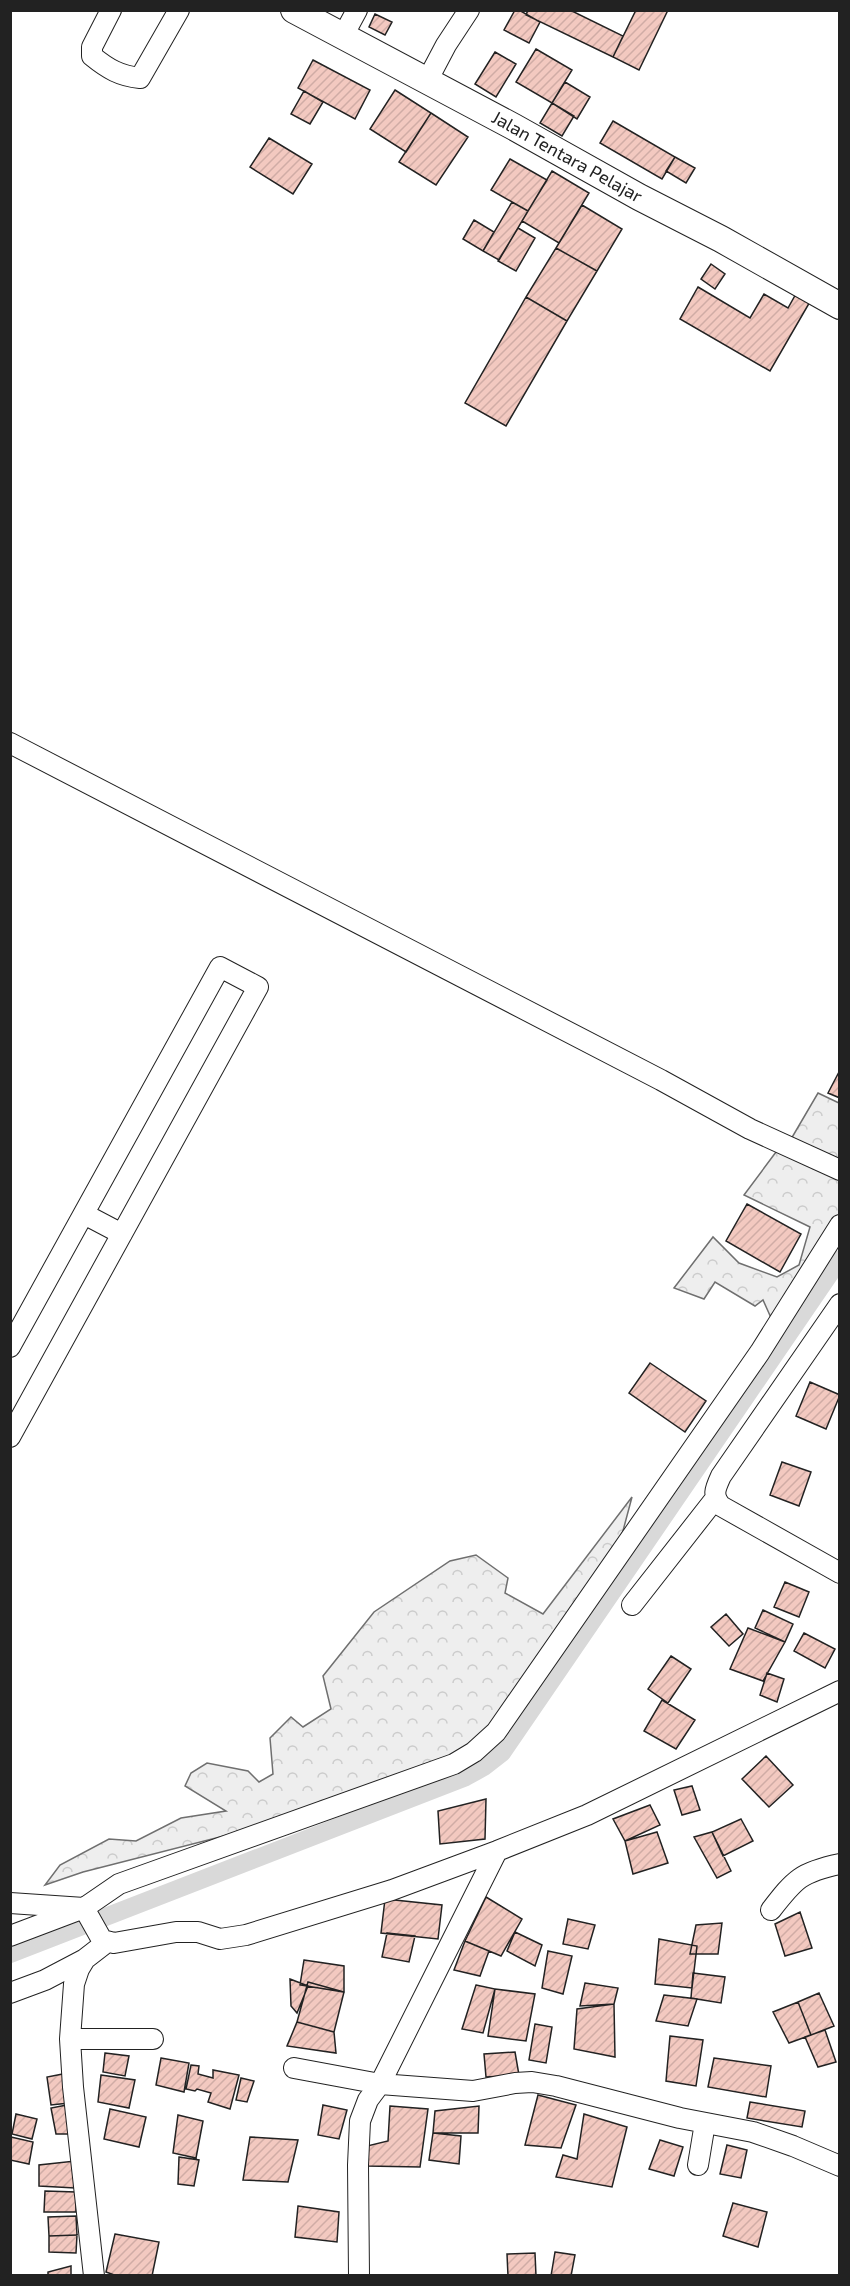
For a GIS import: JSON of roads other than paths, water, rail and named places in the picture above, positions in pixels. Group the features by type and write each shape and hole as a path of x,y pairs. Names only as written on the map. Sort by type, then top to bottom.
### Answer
{"main road":[{"name":"Jalan Tentara Pelajar","path":"294,10 639,197 721,238 840,306"}],"street":[{"path":"111,10 92,47 92,56 124,76 140,78 179,10"},
{"path":"343,36 357,10"},
{"path":"427,81 446,45 469,10"},
{"path":"10,742 661,1080 750,1129 840,1170"},
{"path":"10,1347 220,967 258,987 10,1437"},
{"path":"84,1214 122,1234"},
{"path":"10,1936 87,1913 119,1884 454,1764 474,1752 496,1732 760,1352 840,1226"},
{"path":"840,1304 722,1476 714,1493 715,1499 721,1506 840,1573"},
{"path":"632,1605 715,1499"},
{"path":"10,1903 87,1913 105,1941 114,1943 176,1932 198,1932 220,1939 246,1935 392,1890 587,1815 840,1691"},
{"path":"359,2276 360,2121 368,2100 380,2084 497,1851"},
{"path":"771,1910 794,1881 818,1868 840,1864"},
{"path":"10,1993 45,1980 85,1959 105,1941"},
{"path":"85,1959 74,1984 70,2039 73,2087 94,2276"},
{"path":"70,2039 153,2039"},
{"path":"294,2068 380,2084 473,2091 515,2083 532,2082 556,2086 705,2123 753,2132 840,2166"},
{"path":"698,2165 705,2123"}],"waterway":[{"path":"10,1954 466,1777 502,1753 840,1259"}]}
